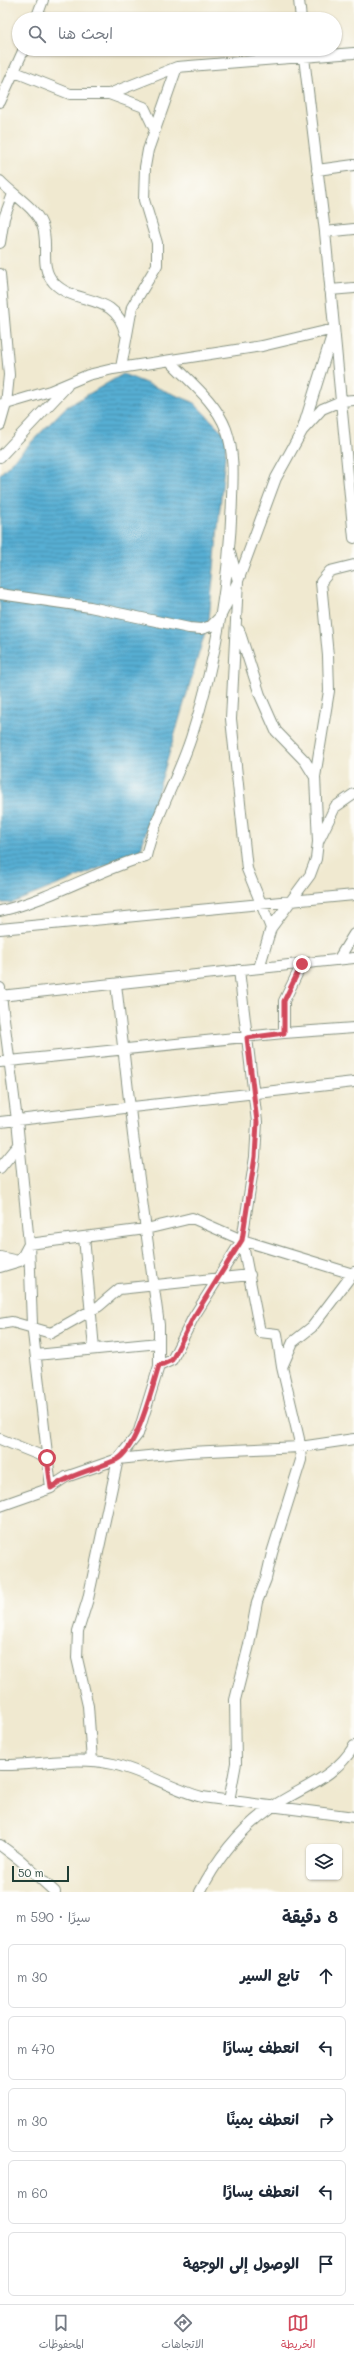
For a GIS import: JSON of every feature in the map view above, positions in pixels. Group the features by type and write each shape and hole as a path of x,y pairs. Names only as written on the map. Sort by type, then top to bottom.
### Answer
{"street":[{"path":"39,12 43,0"},
{"path":"299,0 300,12"},
{"path":"342,52 354,52"},
{"path":"0,102 21,56"},
{"path":"109,94 178,67 276,56"},
{"path":"303,56 325,232 341,401 350,462 354,538"},
{"path":"121,368 125,335 132,307 157,265 156,243 145,208 143,193 146,157 178,67"},
{"path":"15,72 70,94 109,94 144,107 155,130"},
{"path":"317,170 354,165"},
{"path":"0,181 36,214 42,224 44,263 51,279 64,290 101,303 111,309 119,318 125,335"},
{"path":"0,244 0,235 4,218 13,194"},
{"path":"325,232 354,229"},
{"path":"0,274 9,375 0,425"},
{"path":"330,290 354,288"},
{"path":"3,404 50,391 88,375 121,368 171,362 262,346 334,329"},
{"path":"0,594 90,607 189,628 202,629 211,626 220,617 238,581 276,478 302,431 334,329"},
{"path":"0,911 69,887 127,861 146,856 151,832 191,738 207,679 220,617 229,549 233,459 226,429 215,407 171,362"},
{"path":"0,457 70,383"},
{"path":"302,431 322,409 341,401 354,400"},
{"path":"229,549 238,581 231,719 247,869 271,928"},
{"path":"318,842 315,777 328,691 328,656 320,582 330,571 354,565"},
{"path":"236,623 260,695 276,731 305,761 315,777"},
{"path":"259,968 271,928 310,875 318,842 334,807 354,794"},
{"path":"0,929 354,896"},
{"path":"338,960 354,934"},
{"path":"51,1488 33,1328 29,1244 17,1120 5,1062 0,993 116,984 354,958"},
{"path":"284,1033 284,1001 302,964"},
{"path":"229,1801 236,1763 235,1700 249,1645 257,1602 266,1579 272,1553 301,1460 300,1447 282,1367 277,1334 260,1332 242,1240 255,1157 257,1122 239,970"},
{"path":"92,1761 88,1706 77,1658 78,1631 88,1598 118,1459 138,1434 159,1366 159,1325 130,1108 116,984"},
{"path":"5,1062 123,1051 284,1033 354,1028"},
{"path":"0,1122 130,1108 253,1092 354,1082"},
{"path":"0,1168 19,1145"},
{"path":"29,1244 146,1229 192,1218 242,1240 353,1273 312,1327 293,1342 282,1367"},
{"path":"84,1237 94,1349"},
{"path":"159,1366 172,1360 193,1318 242,1240"},
{"path":"0,1267 20,1261 29,1244"},
{"path":"0,1256 20,1261"},
{"path":"0,1324 12,1322 51,1333 91,1311 119,1289 250,1275"},
{"path":"36,1355 159,1343"},
{"path":"0,1439 47,1458"},
{"path":"0,1514 51,1488 66,1477 118,1459 188,1452 300,1447 354,1439"},
{"path":"0,1506 51,1488"},
{"path":"200,1892 212,1870 229,1846 250,1825 273,1806 323,1779 338,1766 354,1746"},
{"path":"0,1765 63,1759 92,1761 129,1768 191,1794 229,1801 354,1817"},
{"path":"0,1845 20,1860 55,1892"}],"water":[{"path":"123,374 193,402 227,436 209,619 140,852 12,903 0,903 0,474 65,408"}],"route":[{"path":"47,1458 51,1488 66,1477 118,1459 138,1434 159,1366 172,1360 193,1318 242,1240 255,1157 257,1122 247,1038 284,1033 284,1001 302,964"}]}
